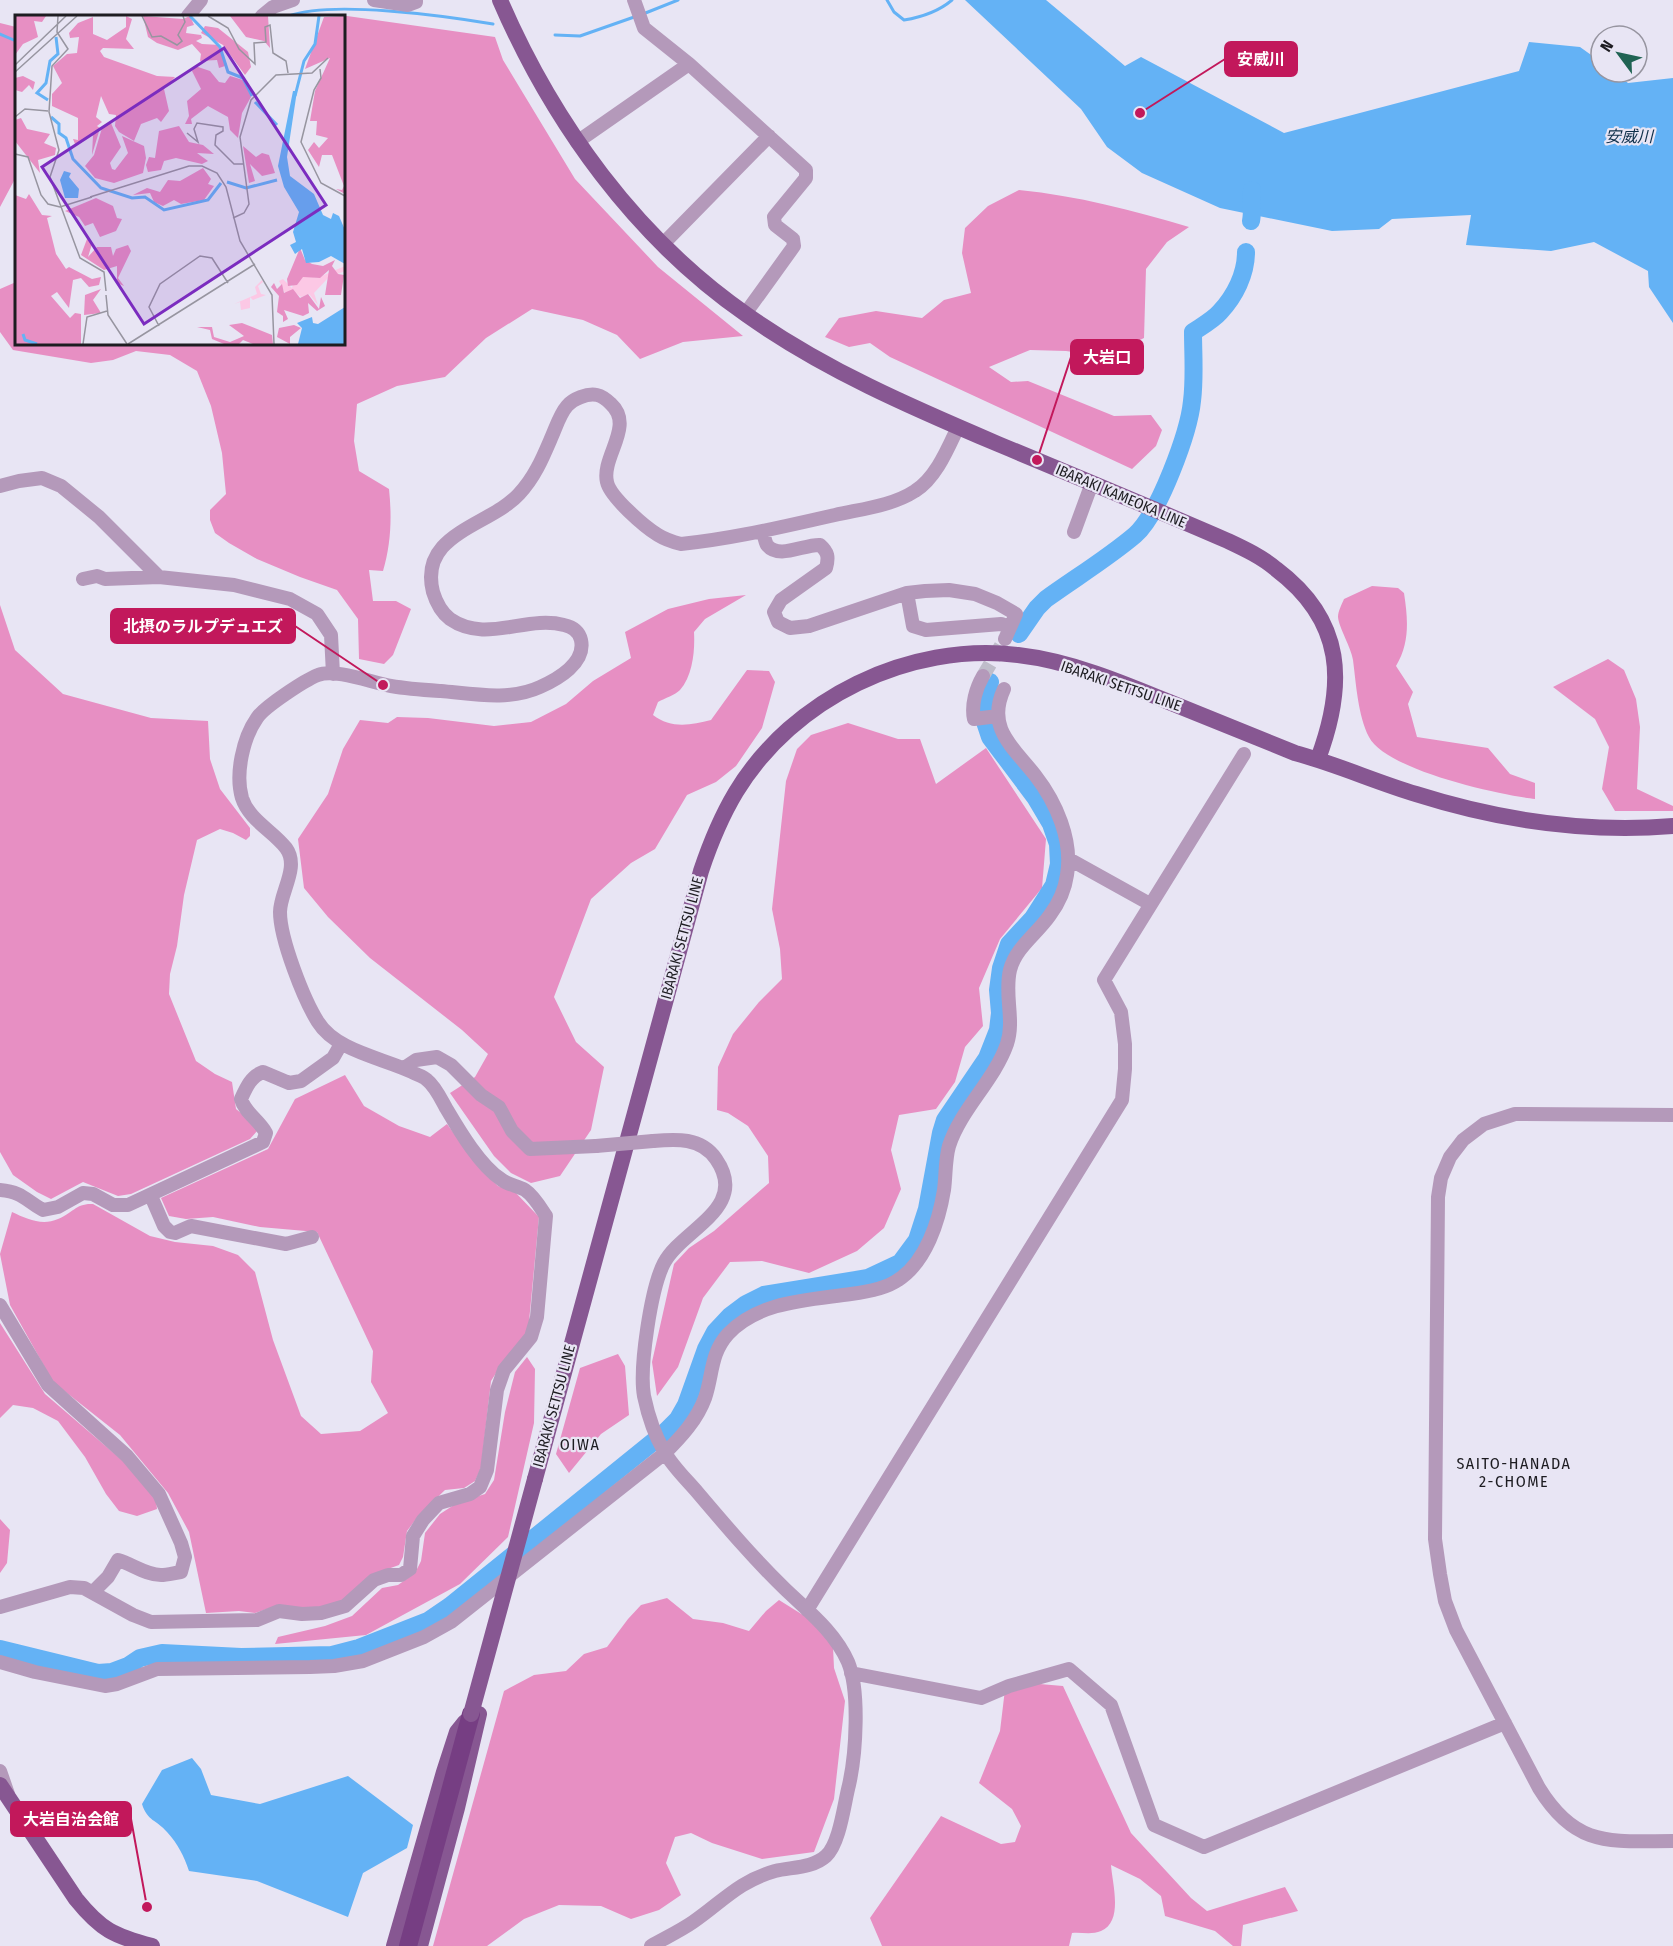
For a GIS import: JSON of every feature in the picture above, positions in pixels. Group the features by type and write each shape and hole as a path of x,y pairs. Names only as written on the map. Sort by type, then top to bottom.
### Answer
{"highway":[{"path":"408,1946 471,1714"}],"main road":[{"name":"IBARAKI KAMEOKA LINE","path":"500,0 538,80 577,142 613,189 663,244 699,278 746,314 811,356 862,384 1228,541 1263,559 1288,578 1315,611 1333,652 1336,681 1331,721 1318,759"},
{"name":"IBARAKI SETTSU LINE","path":"471,1714 700,871 712,839 736,792 780,739 837,694 903,665 953,655 1018,655 1088,671 1295,753 1318,759"},
{"path":"1318,759 1417,795 1460,808 1520,821 1618,828 1673,826"},
{"path":"394,1946 447,1805 493,1653 496,1617"},
{"path":"5,1792 76,1899 90,1916 103,1928 118,1936 152,1946"},
{"path":"420,1946 447,1805"}],"street":[{"path":"189,15 201,0"},
{"path":"263,15 273,7 293,0"},
{"path":"374,0 408,5 416,0"},
{"path":"635,1 644,28 689,64 806,170 807,178 774,217 775,225 793,239 794,246 746,314"},
{"path":"577,142 689,64"},
{"path":"663,244 769,136"},
{"path":"0,1607 70,1587 84,1588 132,1615 151,1622 257,1620 279,1611 302,1614 321,1613 345,1606 374,1580 388,1575 401,1575 410,1569 413,1536 423,1520 439,1503 470,1494 480,1487 487,1470 497,1390 504,1370 531,1337 537,1317 546,1216 527,1191 501,1180 484,1162 427,1080 404,1068 341,1044 328,1035 318,1023 285,945 279,910 288,882 291,858 286,848 251,814 242,799 240,774 250,732 259,714 321,673 393,687 496,696 525,693 542,687 577,662 582,643 580,635 573,628 558,623 487,630 469,629 454,622 444,614 436,602 430,574 442,546 452,536 497,512 517,496 536,471 567,405 582,396 594,394 607,400 616,409 619,422 618,436 607,467 607,487 615,498 654,533 671,542 681,544 763,531 887,503 916,491 932,474 958,427"},
{"path":"0,486 42,478 60,486 99,517 159,577"},
{"path":"1074,532 1092,483"},
{"path":"763,531 767,545 777,551 784,553 809,545 820,545 826,551 828,560 826,568 781,600 774,612 778,622 790,628 809,626 907,592 949,590 975,594 1016,614 1008,633 1001,624 926,630 913,626 907,592"},
{"path":"83,579 97,576 105,579 159,577 234,585 290,599 317,614 331,635 333,674"},
{"path":"983,676 978,685 973,712 974,719 996,716"},
{"path":"0,1662 35,1672 105,1686 117,1684 157,1669 334,1666 363,1661 424,1637 451,1622 688,1429 705,1399 713,1359 727,1336 743,1320 763,1310 791,1303 869,1292 899,1280 911,1269 921,1255 940,1212 948,1148 956,1131 999,1063 1008,1042 1010,970 1020,949 1050,916 1065,888 1069,859 1062,823 1037,777 1003,733 996,716 1004,689"},
{"path":"807,1610 1122,1100 1125,1044 1121,1012 1104,980 1244,754"},
{"path":"1069,859 1150,904"},
{"path":"0,1190 24,1195 43,1210 58,1207 83,1193 93,1194 113,1205 128,1205 151,1196 263,1142 266,1133 261,1124 243,1107 241,1099 246,1087 256,1075 262,1072 289,1083 301,1081 333,1058 341,1044"},
{"path":"404,1068 416,1060 437,1056 451,1065 481,1095 499,1107 512,1131 530,1149 680,1139 705,1148 715,1157 724,1178 725,1190 719,1208 672,1250 658,1276 642,1360 643,1392 649,1419 663,1450 754,1559 834,1637 848,1662 857,1708 850,1779 836,1841 828,1854 817,1863 773,1872 741,1884 693,1921 651,1946"},
{"path":"1673,1115 1515,1114 1484,1124 1463,1140 1450,1157 1441,1178 1438,1197 1435,1539 1445,1601 1452,1620 1553,1810 1570,1825 1591,1836 1612,1841 1673,1841"},
{"path":"151,1196 170,1232 175,1233 191,1226 286,1244 312,1237"},
{"path":"0,1305 48,1385 127,1456 159,1494 182,1543 185,1557 181,1572 161,1575 146,1572 118,1560 108,1577 93,1592"},
{"path":"851,1673 981,1698 1009,1686 1068,1669 1111,1705 1154,1825 1204,1847 1505,1723"},
{"path":"0,1771 5,1792"}],"shaded area":[{"path":"345,16 495,37 503,60 575,179 658,267 743,336 683,342 640,359 617,335 583,320 532,309 486,338 445,377 397,386 357,404 354,441 359,471 389,489 390,499 391,520 386,561 383,571 369,570 373,601 396,601 411,609 393,655 384,664 359,659 358,619 337,590 257,559 215,533 210,520 210,510 226,494 222,453 211,406 197,371 170,355 136,351 113,360 91,363 13,350 0,332 0,289 15,282 15,345 345,345"},
{"path":"0,23 15,27 15,179 0,207"},
{"path":"1019,190 1105,204 1189,227 1167,242 1146,269 1144,338 1105,357 1066,351 1030,350 989,367 1011,382 1028,381 1114,416 1151,415 1162,430 1156,446 1132,469 890,357 870,343 849,347 825,337 839,318 876,311 922,318 944,300 971,293 962,253 965,228 988,206"},
{"path":"1372,586 1398,588 1404,593 1407,631 1404,649 1396,666 1413,692 1408,704 1417,737 1488,748 1510,774 1535,783 1535,799 1471,786 1420,770 1397,760 1380,749 1369,737 1360,709 1352,655 1338,617 1344,599"},
{"path":"746,595 705,619 694,632 693,654 688,677 678,692 658,702 653,715 674,724 711,720 747,670 769,671 775,682 762,728 736,766 716,782 687,795 655,849 631,863 591,899 554,997 576,1042 604,1067 591,1130 560,1176 531,1183 511,1173 494,1156 450,1093 475,1077 488,1054 462,1030 370,958 328,917 304,888 298,839 328,794 343,749 360,720 388,723 397,717 428,718 494,726 531,722 566,704 593,681 631,658 625,632 668,609 709,599"},
{"path":"0,605 15,650 63,694 151,718 208,721 210,759 220,789 250,828 250,836 246,840 220,829 197,840 184,895 177,946 170,974 169,994 196,1061 232,1082 236,1109 256,1125 257,1131 250,1139 131,1194 118,1196 83,1182 51,1199 13,1175 0,1152"},
{"path":"1608,659 1624,670 1636,699 1640,727 1637,789 1673,806 1673,811 1615,811 1602,789 1609,747 1595,719 1553,687"},
{"path":"848,723 898,739 920,739 936,784 986,748 1046,839 1042,888 1000,939 979,988 983,1026 965,1047 955,1082 936,1109 899,1115 891,1150 901,1189 884,1228 857,1251 809,1273 762,1261 730,1262 703,1298 678,1367 657,1396 652,1362 674,1264 689,1248 714,1231 769,1183 768,1156 748,1126 728,1113 717,1110 718,1067 733,1034 759,1002 782,979 780,949 772,909 786,781 797,749 811,735"},
{"path":"345,1075 364,1106 399,1126 430,1137 447,1124 481,1170 498,1186 515,1192 539,1217 528,1332 503,1362 491,1381 481,1468 475,1481 464,1488 445,1490 419,1515 407,1531 403,1557 399,1565 374,1574 342,1601 322,1607 304,1608 279,1605 255,1613 239,1611 206,1613 189,1532 168,1493 120,1435 53,1382 10,1305 0,1254 12,1212 29,1219 46,1222 63,1217 82,1205 93,1204 150,1236 175,1242 213,1246 238,1255 255,1272 273,1340 301,1416 321,1434 360,1431 388,1413 371,1382 373,1351 317,1232 260,1227 213,1217 186,1219 169,1216 161,1198 268,1149 295,1099"},
{"path":"0,1323 45,1394 123,1461 156,1500 157,1509 137,1516 119,1511 106,1494 85,1457 58,1421 33,1408 13,1405 0,1418"},
{"path":"618,1354 625,1366 629,1415 601,1434 569,1473 556,1454 580,1368"},
{"path":"527,1357 535,1369 534,1423 508,1537 460,1584 366,1635 275,1644 278,1637 325,1626 352,1616 382,1588 398,1585 415,1573 421,1561 425,1533 440,1514 457,1503 485,1494 494,1480 505,1412 515,1372"},
{"path":"0,1519 10,1530 7,1563 0,1573"},
{"path":"667,1598 693,1619 723,1623 749,1631 779,1600 819,1625 833,1647 834,1668 845,1701 834,1799 814,1852 762,1859 712,1843 691,1833 675,1837 666,1863 681,1895 659,1910 631,1919 601,1906 559,1905 524,1919 487,1946 433,1946 504,1691 534,1675 566,1671 584,1654 607,1647 641,1605"},
{"path":"1006,1681 1063,1686 1131,1833 1191,1898 1207,1911 1285,1887 1298,1911 1243,1925 1241,1946 1233,1946 1215,1931 1165,1916 1161,1896 1140,1879 1111,1865 1115,1901 1112,1919 1101,1931 1072,1933 1069,1946 882,1946 870,1918 941,1816 1001,1844 1015,1842 1021,1826 1012,1809 979,1783 1000,1731"}],"water":[{"path":"965,0 1046,0 1125,66 1141,57 1284,133 1519,71 1529,42 1580,47 1589,53 1589,84 1649,84 1649,81 1673,78 1673,323 1649,287 1648,271 1594,242 1551,251 1466,245 1471,215 1392,219 1379,229 1332,231 1220,208 1142,173 1107,147 1081,109"},
{"path":"192,1758 201,1769 211,1795 260,1804 348,1776 413,1825 407,1848 363,1873 348,1917 257,1881 189,1871 174,1841 149,1817 142,1804 162,1770"}],"waterway":[{"path":"643,14 678,0"},
{"path":"887,0 894,12 904,20 930,13 952,0"},
{"path":"293,15 308,11 359,9 447,17 493,24"},
{"path":"555,35 580,36 637,16"},
{"path":"0,34 15,41"},
{"path":"1251,221 1252,190"},
{"path":"1019,634 1046,599 1135,535 1154,510 1179,451 1190,415 1193,384 1193,332 1214,318 1230,299 1242,276 1246,252"},
{"path":"0,1649 98,1673 112,1672 140,1658 162,1653 241,1657 332,1655 359,1648 428,1621 450,1606 664,1433 678,1419 686,1405 706,1349 715,1332 730,1316 746,1304 764,1295 868,1278 900,1263 917,1240 927,1209 945,1120 987,1058 998,1030 1000,1013 998,990 1001,968 1009,944 1033,918 1054,885 1059,864 1058,844 1051,824 1035,797 990,737 985,722 985,701 990,682"}],"tunnel":[{"path":"983,676 1005,639"}],"place":[{"name":"安威川","path":"1140,113"},
{"name":"大岩口","path":"1037,460"},
{"name":"北摂のラルプデュエズ","path":"383,685"},
{"name":"大岩自治会館","path":"147,1907"}],"district":[{"name":"OIWA","path":"580,1444"},
{"name":"SAITO-HANADA 2-CHOME","path":"1514,1472"}]}
